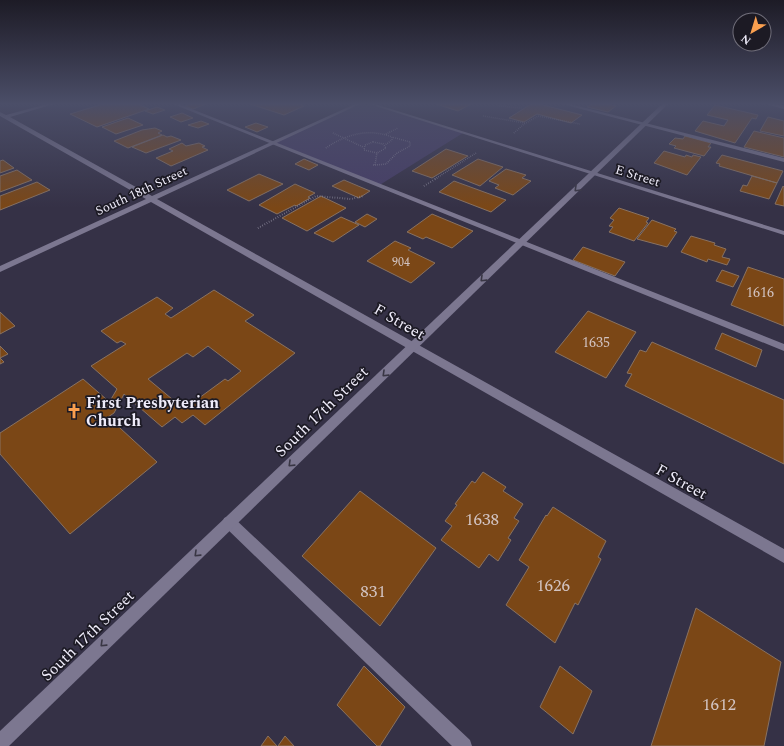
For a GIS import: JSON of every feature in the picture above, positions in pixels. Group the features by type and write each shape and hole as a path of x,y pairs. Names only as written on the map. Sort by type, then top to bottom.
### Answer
{"street":[{"name":"F Street","path":"43,139 784,556"},
{"path":"262,139 784,348"},
{"name":"South 18th Street","path":"0,269 281,139"},
{"name":"E Street","path":"483,139 784,233"},
{"name":"South 17th Street","path":"0,743 629,139"},
{"path":"702,139 784,160"},
{"path":"229,522 464,746"}],"path":[{"path":"325,152 328,147 346,139"},
{"path":"349,139 352,143 363,147 366,151 377,153 385,150 385,145 392,139"},
{"path":"371,165 386,164 397,153 410,146 408,140 402,139"},
{"path":"363,147 373,142 385,145"},
{"path":"424,186 478,151"},
{"path":"375,165 377,153"},
{"path":"258,228 316,196 351,199 360,198 366,194"}],"shaded area":[{"path":"282,139 454,139 378,186 273,143"}],"building":[{"path":"120,139 152,139 128,148 114,141"},
{"path":"153,139 181,140 146,153 132,147"},
{"path":"674,139 695,139 711,143 708,147 711,147 704,156 674,148 676,146 669,144"},
{"path":"721,139 738,139 735,143"},
{"path":"749,139 784,139 784,157 744,147"},
{"path":"182,143 186,146 199,143 205,146 202,147 208,150 171,166 156,158 173,151 169,149"},
{"path":"446,149 468,156 432,178 412,171"},
{"path":"664,151 685,157 686,155 692,157 693,155 701,157 687,175 654,163"},
{"path":"722,155 783,171 777,183 719,166 720,164 716,163"},
{"path":"304,159 318,165 309,170 295,164"},
{"path":"478,159 503,167 480,186 452,175"},
{"path":"3,160 14,168 0,173 0,161"},
{"path":"506,169 526,175 522,178 531,181 513,195 495,188 499,185 489,181"},
{"path":"17,170 32,180 0,192 0,176"},
{"path":"259,174 283,184 249,201 227,190"},
{"path":"752,176 777,183 769,199 740,191 743,185 747,186"},
{"path":"344,180 370,191 359,198 332,186"},
{"path":"454,181 506,200 491,212 439,192"},
{"path":"37,182 50,190 0,210 0,196"},
{"path":"295,184 315,193 308,197 310,198 296,206 295,205 277,214 259,205"},
{"path":"783,186 784,187 784,206 775,204"},
{"path":"321,196 346,208 307,231 282,218"},
{"path":"619,208 649,218 646,222 648,223 634,241 609,232 613,227 609,226 614,220 610,218"},
{"path":"367,214 377,219 365,227 355,222"},
{"path":"432,214 473,231 452,248 426,237 423,239 407,232"},
{"path":"341,217 359,225 333,242 314,233"},
{"path":"652,220 676,229 674,231 677,232 667,247 637,239"},
{"path":"691,236 715,243 714,245 726,249 722,257 730,259 727,265 708,259 707,262 681,252"},
{"path":"395,241 411,248 408,250 435,263 411,283 367,261"},
{"path":"583,247 625,262 615,276 573,260"},
{"path":"748,267 784,279 784,326 731,305"},
{"path":"722,270 739,276 733,287 716,281"},
{"name":"First Presbyterian Church","path":"214,290 254,315 245,321 295,353 205,425 193,415 182,423 175,417 162,427 124,394 114,413 108,417 157,462 70,534 0,454 0,433 83,379 106,399 103,403 107,406 117,389 91,366 126,344 121,341 117,343 101,331 157,297 173,308 165,314 171,318","holes":["208,346 241,371 228,381 225,379 184,409 148,379 187,353 193,357"]},
{"path":"588,311 636,332 606,378 555,352"},
{"path":"0,312 15,326 0,334"},
{"path":"722,333 762,350 756,367 715,349"},
{"path":"652,342 784,400 784,464 625,386 632,374 627,373 640,350 646,352"},
{"path":"0,346 8,354 0,358"},
{"path":"0,358 4,362 0,364"},
{"path":"483,472 506,487 503,491 523,504 514,518 519,521 508,538 511,540 498,561 489,554 479,568 441,540 452,526 445,521 457,505 455,504 472,481 475,483"},
{"path":"360,491 436,548 380,626 302,556"},
{"path":"553,507 606,541 598,557 601,559 578,605 575,603 555,643 506,605 529,567 519,560 546,515 547,516"},
{"path":"696,608 781,662 764,746 651,746"},
{"path":"364,666 405,707 380,746 377,746 337,705"},
{"path":"560,666 592,691 573,734 540,707"},
{"path":"268,736 277,746 261,746"},
{"path":"285,736 294,746 278,746"}],"place":[{"name":"First Presbyterian Church","path":"74,411"}]}
